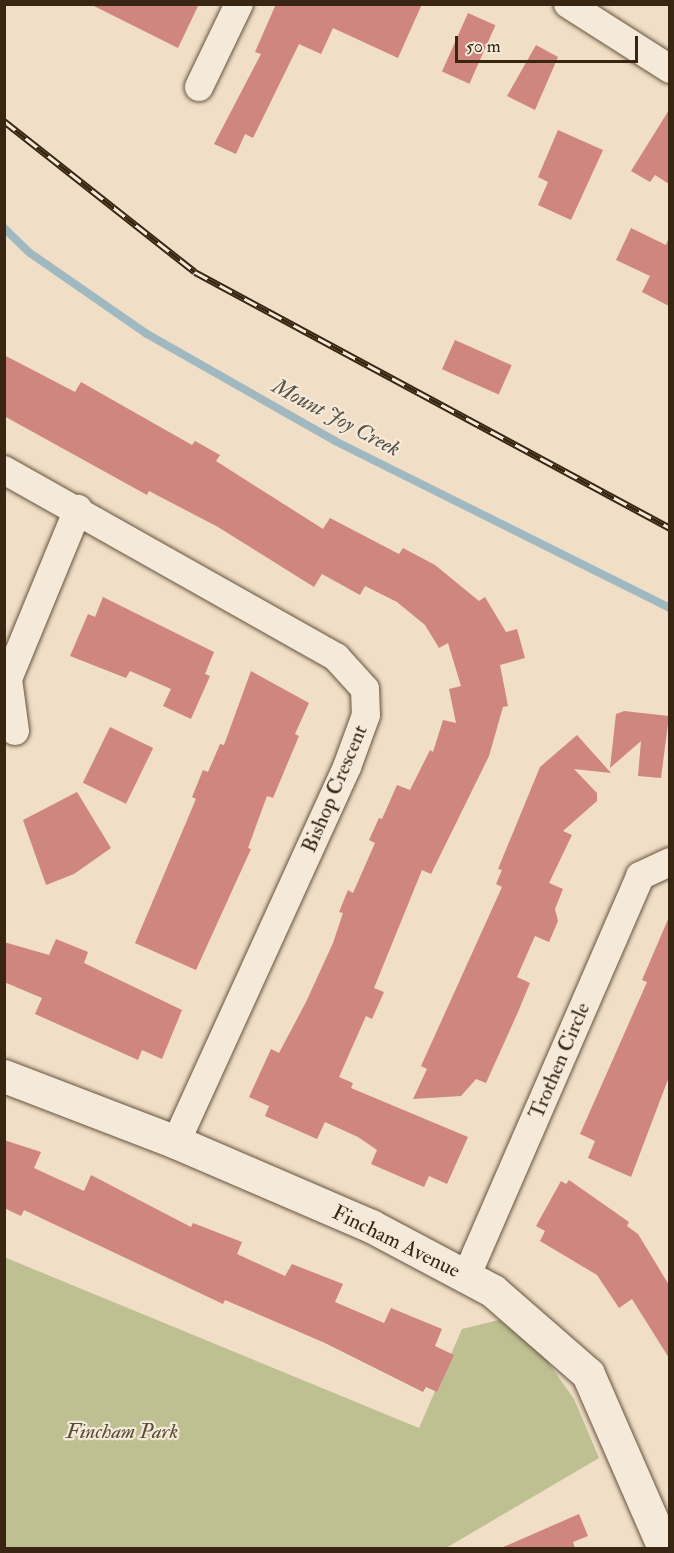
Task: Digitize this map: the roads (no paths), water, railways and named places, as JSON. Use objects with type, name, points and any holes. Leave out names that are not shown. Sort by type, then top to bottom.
[{"type":"street","points":[[199,87],[239,4]]},
{"type":"street","points":[[568,4],[669,69]]},
{"type":"street","name":"Bishop Crescent","points":[[4,470],[78,509],[336,657],[365,689],[366,715],[347,767],[176,1142]]},
{"type":"street","points":[[15,731],[9,680],[78,509]]},
{"type":"street","name":"Trothen Circle","points":[[466,1277],[640,876],[669,862]]},
{"type":"street","name":"Fincham Avenue","points":[[4,1076],[176,1142],[371,1226],[493,1291],[588,1374],[664,1548]]},
{"type":"waterway","name":"Mount Joy Creek","points":[[4,228],[30,253],[147,334],[335,441],[670,608]]},
{"type":"railway","points":[[4,121],[195,272],[670,528]]},
{"type":"park label","name":"Fincham Park","points":[[122,1432]]}]
